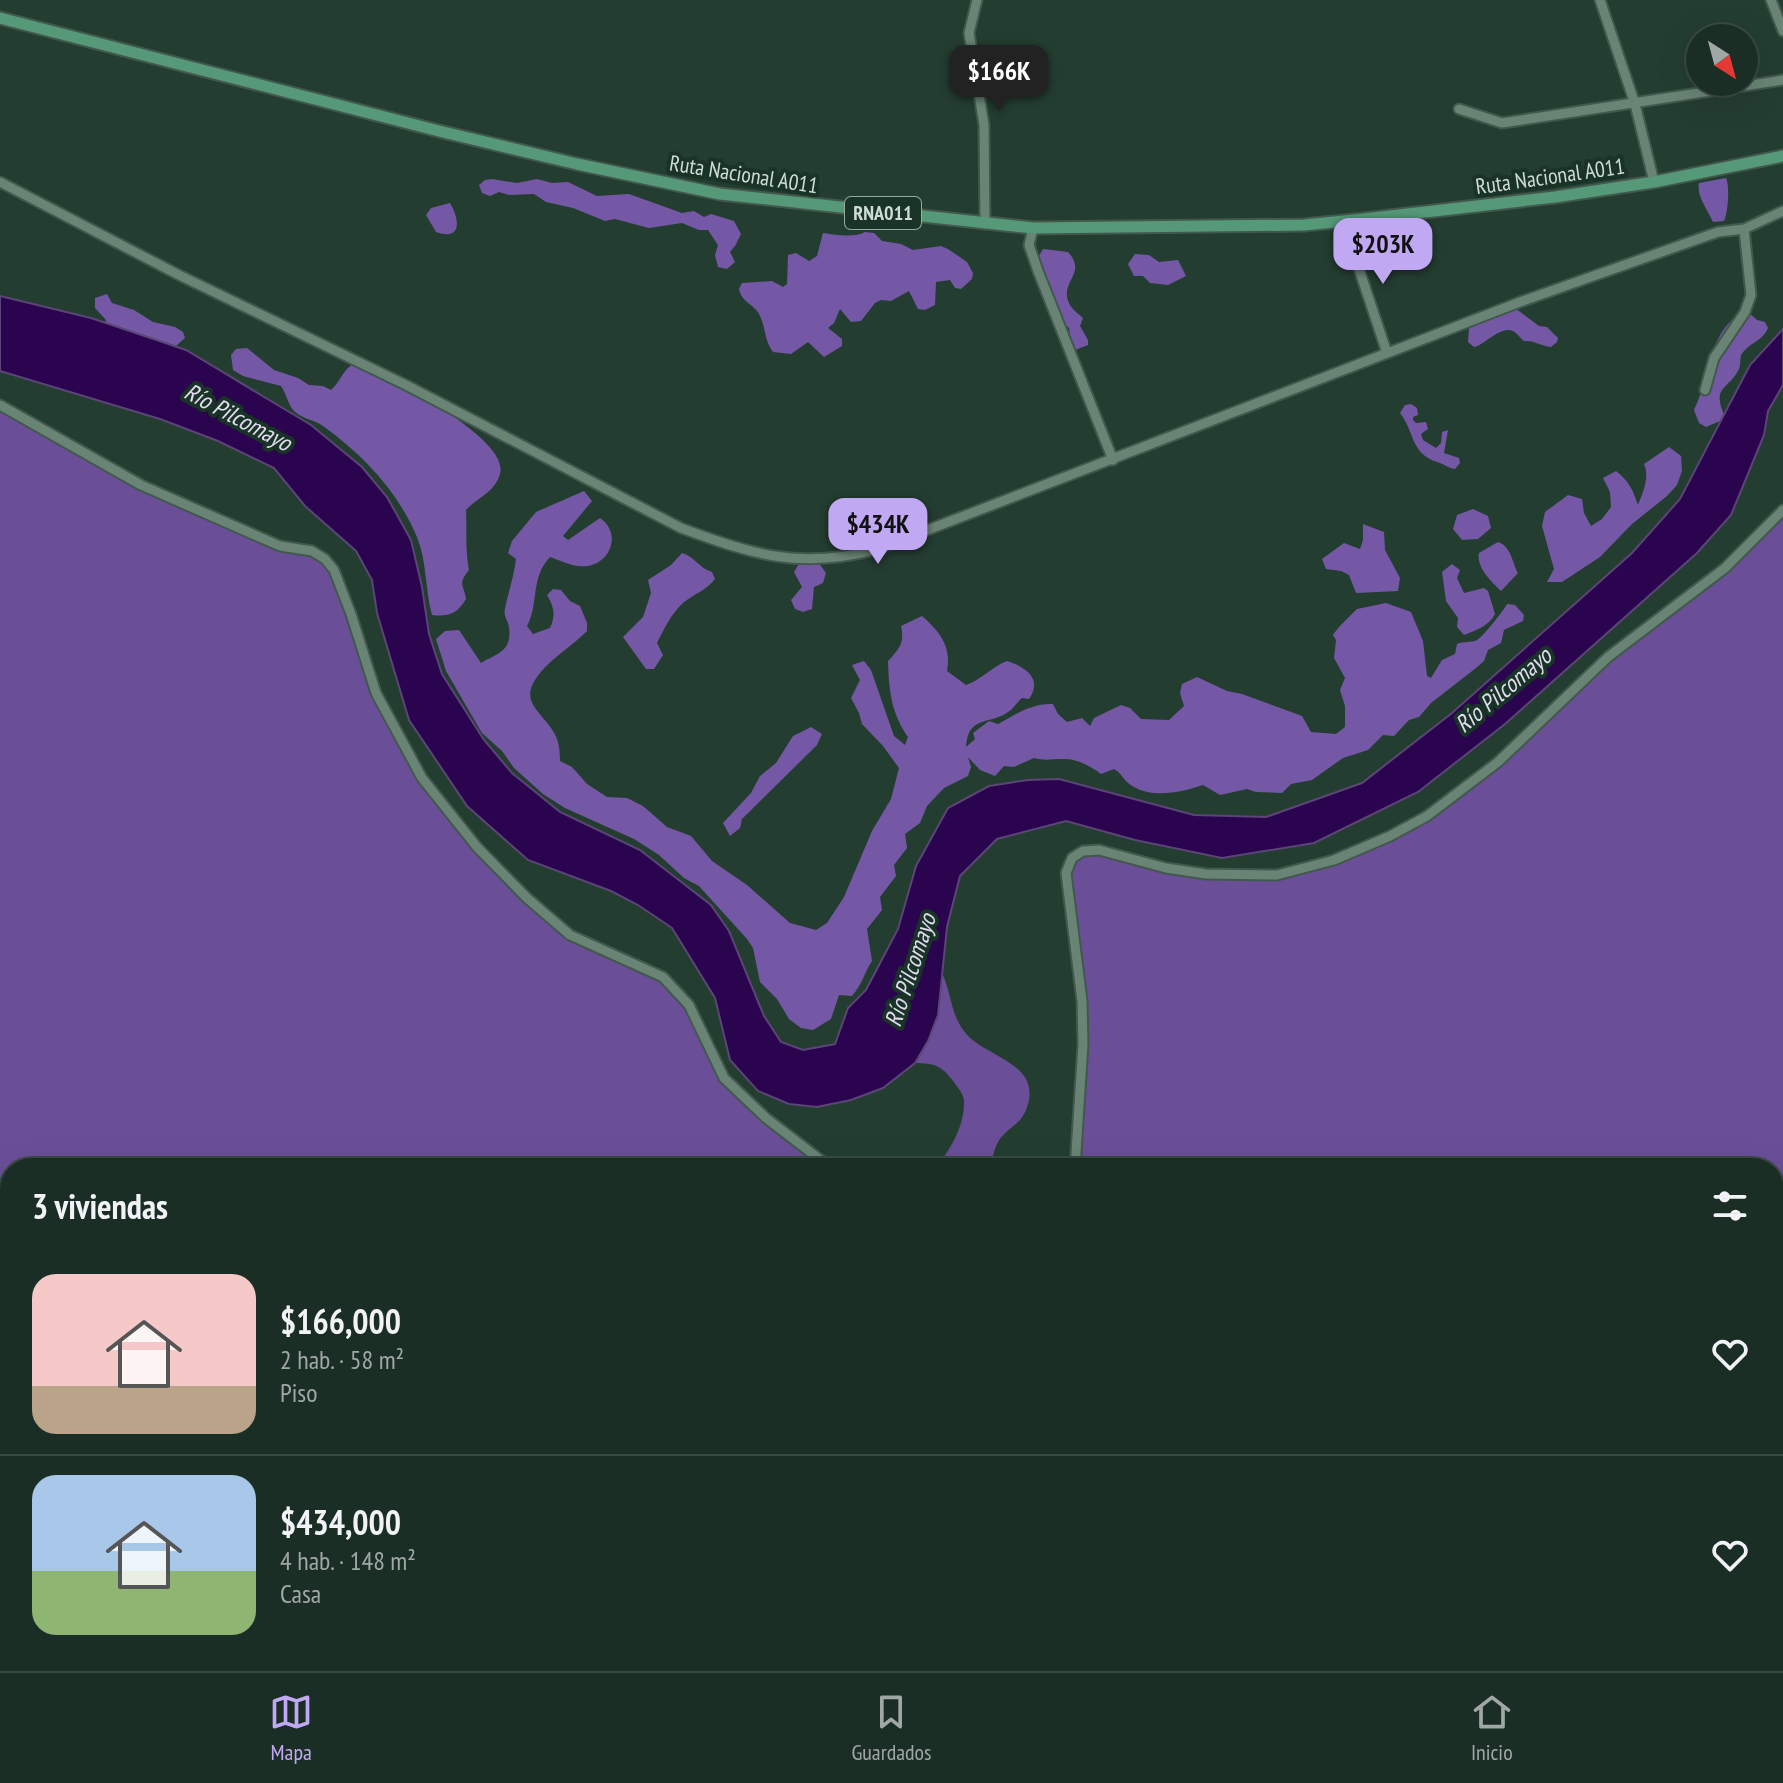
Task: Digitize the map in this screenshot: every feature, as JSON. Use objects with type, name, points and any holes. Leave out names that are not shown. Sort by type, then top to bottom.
[{"type":"main road","name":"Ruta Nacional A011","points":[[0,18],[439,131],[720,194],[1033,228],[1260,226],[1364,219],[1555,197],[1654,182],[1783,156]]},
{"type":"street","points":[[977,0],[969,33],[984,125],[985,224]]},
{"type":"street","points":[[1600,0],[1635,104],[1654,182]]},
{"type":"street","points":[[1771,0],[1783,31]]},
{"type":"street","points":[[1459,109],[1502,123],[1783,80]]},
{"type":"street","points":[[0,182],[179,275],[419,392],[681,528],[725,545],[767,556],[821,560],[863,553],[1520,302],[1718,232],[1744,229],[1783,211]]},
{"type":"street","points":[[1364,219],[1358,245],[1359,269],[1387,353]]},
{"type":"street","points":[[1033,228],[1029,245],[1113,460]]},
{"type":"street","points":[[1705,390],[1714,358],[1745,312],[1751,295],[1744,229]]},
{"type":"street","points":[[0,405],[141,485],[280,546],[312,551],[325,559],[334,570],[351,614],[376,693],[422,778],[477,847],[527,898],[570,935],[663,977],[689,1005],[724,1078],[766,1118],[818,1158]]},
{"type":"street","points":[[1076,1158],[1083,1044],[1082,1001],[1066,873],[1072,858],[1083,851],[1099,850],[1166,868],[1206,874],[1277,875],[1334,860],[1390,836],[1427,816],[1498,762],[1608,657],[1725,568],[1783,510]]},
{"type":"shaded area","points":[[1726,178],[1728,193],[1724,221],[1713,222],[1701,198],[1699,183]]},
{"type":"shaded area","points":[[492,179],[517,183],[537,179],[552,183],[568,182],[597,196],[629,194],[682,213],[694,211],[704,217],[711,214],[734,221],[741,234],[730,252],[735,262],[727,269],[718,267],[715,255],[718,245],[708,230],[682,223],[649,228],[615,219],[605,221],[573,208],[546,202],[534,194],[509,195],[499,192],[490,196],[482,193],[479,185]]},
{"type":"shaded area","points":[[450,203],[456,216],[456,227],[451,234],[436,232],[426,215],[431,208]]},
{"type":"shaded area","points":[[823,233],[850,235],[874,233],[882,241],[901,244],[913,250],[941,246],[948,249],[967,262],[973,273],[972,279],[961,289],[955,288],[950,280],[936,282],[935,305],[925,310],[918,309],[909,291],[891,301],[875,303],[861,321],[851,322],[840,309],[834,323],[828,328],[842,339],[842,346],[824,357],[808,342],[791,354],[773,352],[759,314],[740,294],[742,283],[772,281],[783,287],[787,284],[788,255],[796,253],[809,261],[817,256]]},
{"type":"shaded area","points":[[1043,249],[1068,252],[1073,260],[1074,272],[1067,295],[1072,308],[1083,318],[1080,326],[1088,345],[1075,350],[1069,328],[1062,322],[1061,312],[1052,299],[1052,288],[1045,284],[1037,259]]},
{"type":"shaded area","points":[[1135,254],[1149,255],[1159,262],[1178,260],[1186,276],[1168,285],[1150,283],[1143,276],[1134,276],[1128,264]]},
{"type":"shaded area","points":[[107,294],[112,303],[134,310],[153,322],[175,327],[183,332],[185,338],[176,346],[153,343],[126,329],[103,328],[106,320],[95,308],[95,298]]},
{"type":"shaded area","points":[[1515,308],[1539,326],[1547,327],[1558,338],[1557,342],[1551,347],[1524,341],[1508,330],[1474,347],[1468,342],[1469,327],[1475,322]]},
{"type":"shaded area","points":[[1747,311],[1757,320],[1765,322],[1768,328],[1742,353],[1739,369],[1723,389],[1720,398],[1724,415],[1720,421],[1706,427],[1699,423],[1694,410],[1712,354],[1725,328],[1734,318]]},
{"type":"shaded area","points":[[247,348],[274,370],[309,385],[331,390],[348,368],[358,361],[443,410],[486,443],[498,459],[500,474],[490,490],[466,510],[469,570],[462,584],[466,599],[456,611],[447,615],[432,615],[417,537],[400,504],[378,475],[338,437],[295,412],[281,386],[243,376],[233,370],[231,355],[236,349]]},
{"type":"shaded area","points":[[1411,404],[1417,408],[1418,415],[1413,420],[1416,423],[1426,422],[1428,429],[1421,434],[1423,440],[1436,448],[1441,443],[1442,432],[1448,430],[1444,453],[1459,458],[1460,463],[1455,469],[1428,458],[1417,448],[1400,413],[1405,405]]},
{"type":"shaded area","points":[[0,405],[141,485],[280,546],[312,551],[334,570],[376,693],[422,778],[477,847],[570,935],[663,977],[678,991],[724,1078],[819,1158],[0,1158]]},
{"type":"shaded area","points":[[1669,447],[1681,456],[1682,471],[1677,485],[1600,557],[1562,582],[1547,582],[1554,569],[1542,526],[1545,512],[1568,495],[1582,499],[1584,513],[1591,526],[1602,519],[1611,507],[1610,492],[1603,478],[1616,471],[1630,486],[1638,505],[1646,479],[1644,464]]},
{"type":"shaded area","points":[[584,491],[592,501],[563,536],[568,540],[600,518],[610,531],[611,546],[603,559],[588,566],[573,565],[550,557],[537,583],[527,626],[533,634],[550,628],[553,611],[547,595],[553,589],[561,590],[570,601],[580,606],[587,623],[587,631],[545,667],[530,691],[533,705],[557,738],[560,761],[572,767],[587,784],[607,797],[627,798],[643,806],[667,827],[691,836],[712,861],[747,885],[790,923],[816,930],[827,923],[844,897],[872,831],[891,799],[899,768],[862,724],[851,698],[860,680],[852,665],[864,661],[871,670],[894,736],[905,745],[908,737],[892,701],[888,661],[900,645],[901,626],[922,616],[943,640],[948,654],[947,671],[966,685],[1007,661],[1026,670],[1033,680],[1033,692],[1029,699],[1022,698],[1008,712],[975,725],[966,747],[975,739],[973,733],[989,721],[998,724],[1024,710],[1045,704],[1053,704],[1067,722],[1082,718],[1090,726],[1094,718],[1121,705],[1130,708],[1141,719],[1169,720],[1184,706],[1180,693],[1182,684],[1197,677],[1227,691],[1302,716],[1311,732],[1336,734],[1345,727],[1345,706],[1340,690],[1345,678],[1334,658],[1336,640],[1333,635],[1357,609],[1386,603],[1411,612],[1423,641],[1427,676],[1431,678],[1442,660],[1455,654],[1457,644],[1479,638],[1507,604],[1515,605],[1524,615],[1523,621],[1504,630],[1501,643],[1488,650],[1484,661],[1431,703],[1419,717],[1409,720],[1394,736],[1383,735],[1368,750],[1343,758],[1312,780],[1291,784],[1282,793],[1247,789],[1220,795],[1203,785],[1154,793],[1135,788],[1114,769],[1101,774],[1083,763],[1068,759],[1034,758],[1014,767],[1004,766],[995,776],[980,770],[968,757],[971,767],[968,776],[944,788],[927,806],[920,823],[905,834],[907,848],[894,865],[896,876],[880,897],[882,910],[867,929],[872,961],[858,988],[852,996],[839,995],[831,1019],[813,1030],[801,1028],[789,1019],[777,999],[760,982],[753,948],[747,939],[699,886],[634,839],[565,808],[543,794],[482,733],[446,671],[436,639],[445,631],[459,630],[481,663],[506,647],[509,627],[505,611],[516,559],[508,553],[512,541],[536,512]]},
{"type":"shaded area","points":[[850,508],[871,524],[867,540],[854,550],[841,544],[840,540],[838,514]]},
{"type":"shaded area","points":[[1473,509],[1488,516],[1491,528],[1478,539],[1462,540],[1453,529],[1457,515]]},
{"type":"shaded area","points":[[1783,510],[1783,1158],[1076,1158],[1083,1044],[1066,873],[1083,851],[1166,868],[1277,875],[1390,836],[1498,762],[1608,657],[1696,592]]},
{"type":"shaded area","points":[[1363,524],[1384,532],[1385,550],[1400,578],[1398,591],[1356,593],[1349,575],[1326,569],[1322,559],[1344,543],[1360,549]]},
{"type":"shaded area","points":[[1498,542],[1508,551],[1518,573],[1501,591],[1485,574],[1479,558],[1479,553]]},
{"type":"shaded area","points":[[682,553],[712,572],[715,579],[675,612],[657,643],[663,655],[654,669],[646,669],[623,637],[643,617],[651,593],[648,580],[671,565]]},
{"type":"shaded area","points":[[802,559],[816,559],[826,573],[823,583],[814,587],[812,609],[803,612],[795,609],[791,600],[802,587],[794,572]]},
{"type":"shaded area","points":[[1452,564],[1460,570],[1457,578],[1464,593],[1484,588],[1488,591],[1495,614],[1485,625],[1464,635],[1457,627],[1458,618],[1446,601],[1442,572]]},
{"type":"shaded area","points":[[811,727],[822,734],[817,745],[742,819],[740,828],[730,836],[723,823],[751,793],[760,776],[776,763],[793,736]]},
{"type":"shaded area","points":[[942,973],[956,1018],[964,1031],[1016,1067],[1029,1087],[1025,1112],[998,1141],[993,1158],[942,1158],[955,1139],[961,1121],[963,1098],[945,1072],[937,1066],[915,1063],[928,1040]]},
{"type":"water","name":"Río Pilcomayo","points":[[0,296],[91,318],[186,350],[311,425],[362,467],[387,497],[411,540],[429,634],[442,674],[484,740],[512,773],[560,812],[640,850],[711,905],[729,931],[764,1016],[781,1042],[803,1050],[835,1044],[848,1008],[866,990],[898,929],[916,866],[948,808],[989,786],[1059,779],[1194,815],[1266,817],[1362,783],[1452,713],[1632,553],[1680,499],[1750,365],[1783,329],[1783,385],[1768,411],[1764,435],[1731,515],[1697,553],[1505,724],[1418,792],[1314,843],[1222,858],[1135,840],[1066,821],[997,839],[960,876],[947,927],[938,1015],[915,1063],[883,1088],[851,1100],[817,1107],[789,1104],[758,1091],[730,1060],[715,998],[672,928],[611,891],[528,860],[467,806],[409,720],[377,613],[372,580],[356,551],[305,506],[274,468],[218,441],[160,419],[0,371]]}]
